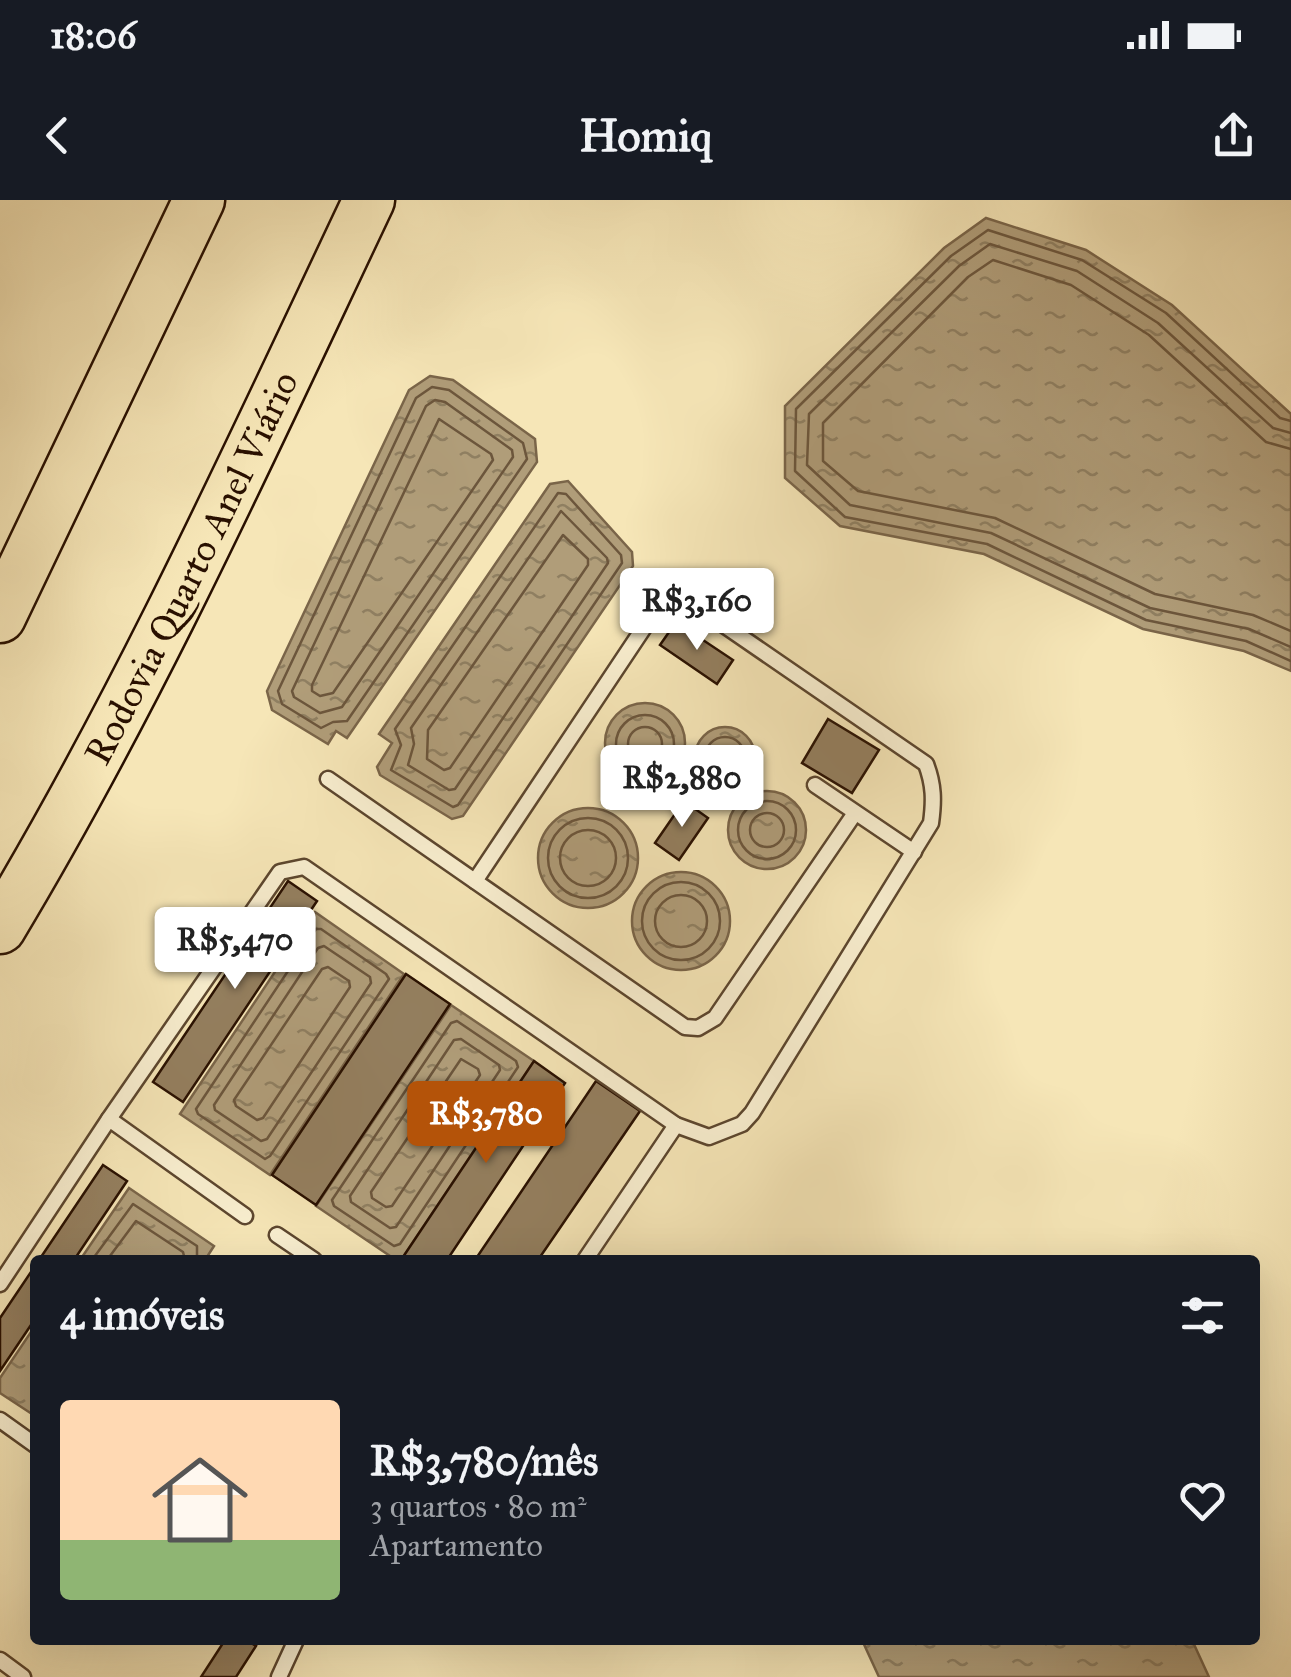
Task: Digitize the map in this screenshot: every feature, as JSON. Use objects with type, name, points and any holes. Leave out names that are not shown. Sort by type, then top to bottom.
[{"type":"highway","points":[[0,617],[200,200]]},
{"type":"highway","name":"Rodovia Quarto Anel Viário","points":[[0,928],[58,831],[230,495],[369,200]]},
{"type":"lane","points":[[0,1284],[280,872],[304,867],[676,1125],[709,1137],[742,1124],[752,1113],[931,823],[934,800],[926,764],[686,598],[677,597],[655,611],[475,881]]},
{"type":"lane","points":[[328,779],[685,1028],[698,1028],[715,1018],[856,813]]},
{"type":"lane","points":[[815,785],[914,852]]},
{"type":"lane","points":[[109,1119],[244,1216]]},
{"type":"lane","points":[[587,1255],[676,1125]]},
{"type":"lane","points":[[277,1235],[307,1255]]},
{"type":"lane","points":[[0,1420],[30,1441]]},
{"type":"lane","points":[[279,1677],[294,1645]]},
{"type":"lane","points":[[0,1660],[23,1677]]},
{"type":"water","points":[[986,218],[1086,250],[1172,305],[1291,414],[1291,671],[1244,651],[1143,629],[984,554],[840,526],[785,478],[785,406],[944,248]]},
{"type":"water","points":[[430,376],[453,380],[535,439],[537,462],[347,738],[336,731],[328,744],[272,710],[267,691],[409,390]]},
{"type":"water","points":[[568,481],[632,552],[633,566],[463,816],[452,819],[380,775],[377,767],[392,743],[379,734],[550,484]]},
{"type":"water","points":[[645,703],[660,706],[673,715],[682,728],[682,758],[673,771],[660,780],[645,783],[630,780],[617,771],[608,758],[605,743],[608,728],[617,715],[630,706]]},
{"type":"water","points":[[725,727],[746,736],[755,757],[746,778],[725,787],[704,778],[695,757],[704,736]]},
{"type":"water","points":[[759,791],[775,791],[800,808],[806,830],[800,852],[789,863],[775,869],[759,869],[734,852],[728,838],[728,822],[745,797]]},
{"type":"water","points":[[578,808],[598,808],[624,822],[635,839],[635,877],[624,894],[598,908],[578,908],[560,900],[546,886],[538,868],[538,848],[546,830],[560,816]]},
{"type":"water","points":[[681,872],[700,876],[716,886],[726,902],[730,921],[726,940],[716,956],[700,966],[681,970],[662,966],[646,956],[636,940],[632,921],[636,902],[646,886],[662,876]]},
{"type":"water","points":[[315,912],[404,974],[270,1175],[180,1114]]},
{"type":"water","points":[[451,1005],[534,1061],[404,1255],[389,1255],[316,1206]]},
{"type":"water","points":[[129,1188],[214,1246],[208,1255],[83,1255]]},
{"type":"water","points":[[30,1333],[30,1413],[0,1393],[0,1378]]},
{"type":"water","points":[[864,1645],[1194,1645],[1209,1677],[879,1677]]},
{"type":"building","points":[[676,622],[733,660],[717,684],[660,645]]},
{"type":"building","points":[[828,719],[879,750],[852,793],[802,763]]},
{"type":"building","points":[[684,801],[708,818],[679,860],[655,843]]},
{"type":"building","points":[[288,881],[317,901],[183,1102],[153,1082]]},
{"type":"building","points":[[406,974],[450,1004],[316,1205],[272,1175]]},
{"type":"building","points":[[534,1061],[565,1083],[450,1255],[404,1255]]},
{"type":"building","points":[[596,1081],[640,1111],[541,1255],[478,1255]]},
{"type":"building","points":[[103,1165],[127,1181],[77,1255],[42,1255]]},
{"type":"building","points":[[30,1273],[30,1326],[0,1371],[0,1318]]},
{"type":"building","points":[[222,1645],[256,1646],[236,1677],[201,1677]]}]
